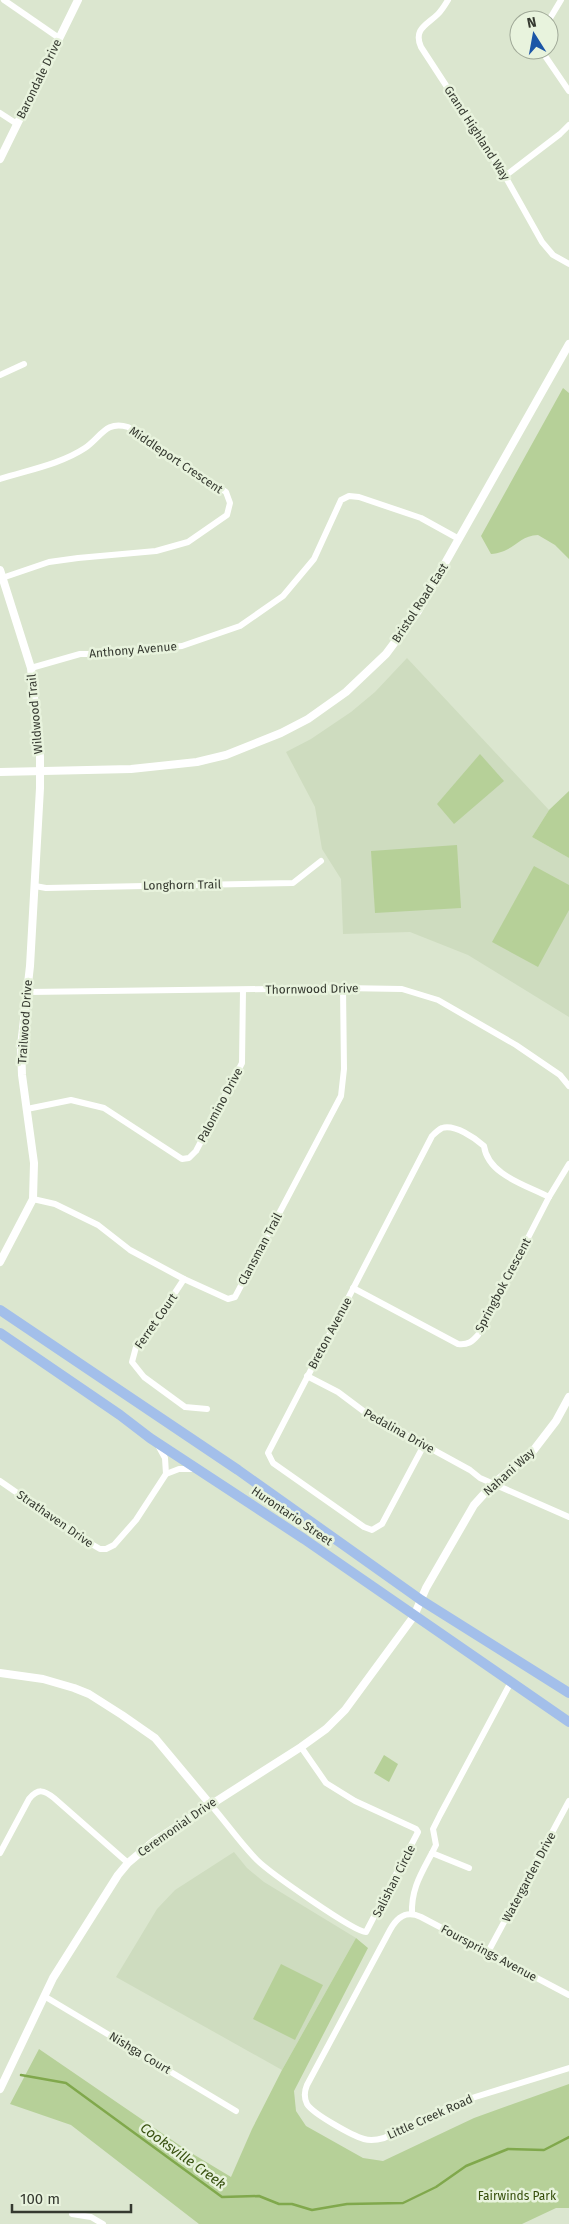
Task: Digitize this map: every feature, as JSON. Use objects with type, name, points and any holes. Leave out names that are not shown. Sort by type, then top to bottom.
[{"type":"main road","name":"Hurontario Street","points":[[0,1310],[238,1470],[421,1600],[569,1694]]},
{"type":"main road","name":"Hurontario Street","points":[[0,1333],[120,1415],[150,1438],[304,1539],[569,1722]]},
{"type":"street","points":[[4,0],[59,38]]},
{"type":"street","name":"Barondale Drive","points":[[0,159],[78,0]]},
{"type":"street","name":"Grand Highland Way","points":[[448,0],[439,13],[420,29],[419,41],[505,176],[542,242],[553,255],[569,264]]},
{"type":"street","points":[[548,60],[569,91]]},
{"type":"street","points":[[0,113],[17,124]]},
{"type":"street","points":[[505,176],[560,134],[569,124]]},
{"type":"street","name":"Bristol Road East","points":[[0,772],[131,769],[197,762],[255,746],[308,719],[346,692],[386,654],[418,611],[569,344]]},
{"type":"street","points":[[0,374],[24,364]]},
{"type":"street","name":"Middleport Crescent","points":[[0,479],[70,456],[86,447],[107,428],[120,425],[128,427],[226,492],[230,503],[227,515],[188,542],[156,551],[49,562],[1,574]]},
{"type":"street","name":"Anthony Avenue","points":[[31,668],[80,654],[107,654],[182,646],[240,626],[283,596],[314,558],[341,500],[349,496],[359,497],[421,518],[459,539]]},
{"type":"street","name":"Wildwood Trail","points":[[1,574],[31,668],[40,772]]},
{"type":"street","name":"Trailwood Drive","points":[[0,1262],[33,1199],[34,1163],[22,1075],[21,1046],[28,992],[40,772]]},
{"type":"street","name":"Longhorn Trail","points":[[35,886],[46,888],[293,883],[321,861]]},
{"type":"street","name":"Clansman Trail","points":[[33,1199],[55,1204],[98,1225],[130,1250],[184,1279],[228,1300],[234,1297],[341,1096],[344,1069],[343,988]]},
{"type":"street","name":"Thornwood Drive","points":[[28,992],[402,989],[438,1000],[516,1045],[560,1075],[569,1086]]},
{"type":"street","name":"Palomino Drive","points":[[27,1109],[71,1100],[104,1108],[182,1160],[189,1158],[196,1151],[242,1063],[243,990]]},
{"type":"street","name":"Breton Avenue","points":[[424,1445],[382,1524],[375,1529],[366,1528],[273,1463],[269,1457],[269,1448],[432,1136],[440,1129],[448,1127],[480,1142],[484,1146],[485,1154],[502,1174],[549,1197]]},
{"type":"street","name":"Springbok Crescent","points":[[353,1288],[458,1344],[466,1345],[472,1342],[478,1335],[549,1197],[569,1164]]},
{"type":"street","name":"Ferret Court","points":[[184,1279],[136,1347],[132,1362],[144,1377],[185,1407],[207,1409]]},
{"type":"street","name":"Pedalina Drive","points":[[307,1376],[338,1392],[366,1414],[493,1484],[569,1517]]},
{"type":"street","name":"Nahani Way","points":[[414,1616],[464,1520],[474,1505],[493,1484],[533,1451],[556,1421],[569,1397]]},
{"type":"street","points":[[150,1438],[161,1448],[166,1474],[188,1468],[200,1470]]},
{"type":"street","name":"Strathaven Drive","points":[[0,1481],[100,1549],[114,1545],[131,1526],[166,1474]]},
{"type":"street","name":"Ceremonial Drive","points":[[0,2089],[44,1996],[110,1887],[128,1863],[154,1841],[326,1729],[345,1710],[414,1616]]},
{"type":"street","points":[[0,1672],[43,1679],[74,1688],[89,1694],[122,1714],[155,1738],[210,1804]]},
{"type":"street","points":[[410,1914],[414,1891],[436,1845],[433,1829],[511,1682]]},
{"type":"street","name":"Salishan Circle","points":[[210,1804],[258,1862],[324,1908],[355,1928],[366,1932],[418,1832],[416,1829],[355,1801],[326,1783],[301,1747]]},
{"type":"street","points":[[0,1853],[29,1799],[35,1792],[41,1791],[54,1798],[128,1863]]},
{"type":"street","name":"Watergarden Drive","points":[[488,1952],[569,1801]]},
{"type":"street","points":[[432,1853],[469,1868]]},
{"type":"street","name":"Foursprings Avenue","points":[[410,1914],[488,1952],[569,1995]]},
{"type":"street","name":"Little Creek Road","points":[[410,1914],[394,1922],[308,2084],[305,2095],[310,2108],[359,2137],[371,2140],[380,2139],[459,2102],[569,2068]]},
{"type":"street","name":"Nishga Court","points":[[44,1996],[236,2111]]},
{"type":"street","points":[[72,2214],[91,2217],[103,2224]]},
{"type":"shaded area","points":[[407,658],[549,810],[532,837],[569,858],[569,1017],[468,955],[410,932],[343,934],[341,879],[322,849],[315,807],[286,752],[311,739],[351,712],[375,692]]},
{"type":"shaded area","points":[[234,1852],[247,1868],[264,1882],[356,1938],[282,2070],[116,1977],[157,1909],[175,1890]]},
{"type":"green space","points":[[563,388],[569,393],[569,559],[555,545],[538,535],[525,538],[506,550],[491,554],[481,536]]},
{"type":"green space","points":[[480,754],[504,781],[454,824],[437,804]]},
{"type":"green space","points":[[569,791],[569,858],[532,837],[549,810]]},
{"type":"green space","points":[[457,845],[461,908],[375,913],[371,851]]},
{"type":"green space","points":[[534,866],[569,885],[569,910],[538,967],[492,942]]},
{"type":"green space","points":[[384,1755],[398,1764],[389,1782],[374,1773]]},
{"type":"green space","name":"Fairwinds Park","points":[[356,1938],[368,1948],[294,2091],[296,2111],[306,2126],[363,2158],[383,2161],[474,2118],[569,2084],[569,2208],[556,2208],[522,2224],[199,2224],[71,2125],[10,2104],[39,2049],[188,2151],[231,2177],[252,2129],[282,2070]]},
{"type":"green space","points":[[281,1964],[323,1985],[295,2040],[253,2019]]},
{"type":"waterway","name":"Cooksville Creek","points":[[21,2075],[66,2083],[222,2197],[259,2196],[279,2204],[292,2204],[312,2210],[347,2204],[403,2203],[436,2187],[466,2166],[508,2149],[544,2150],[569,2137]]}]
